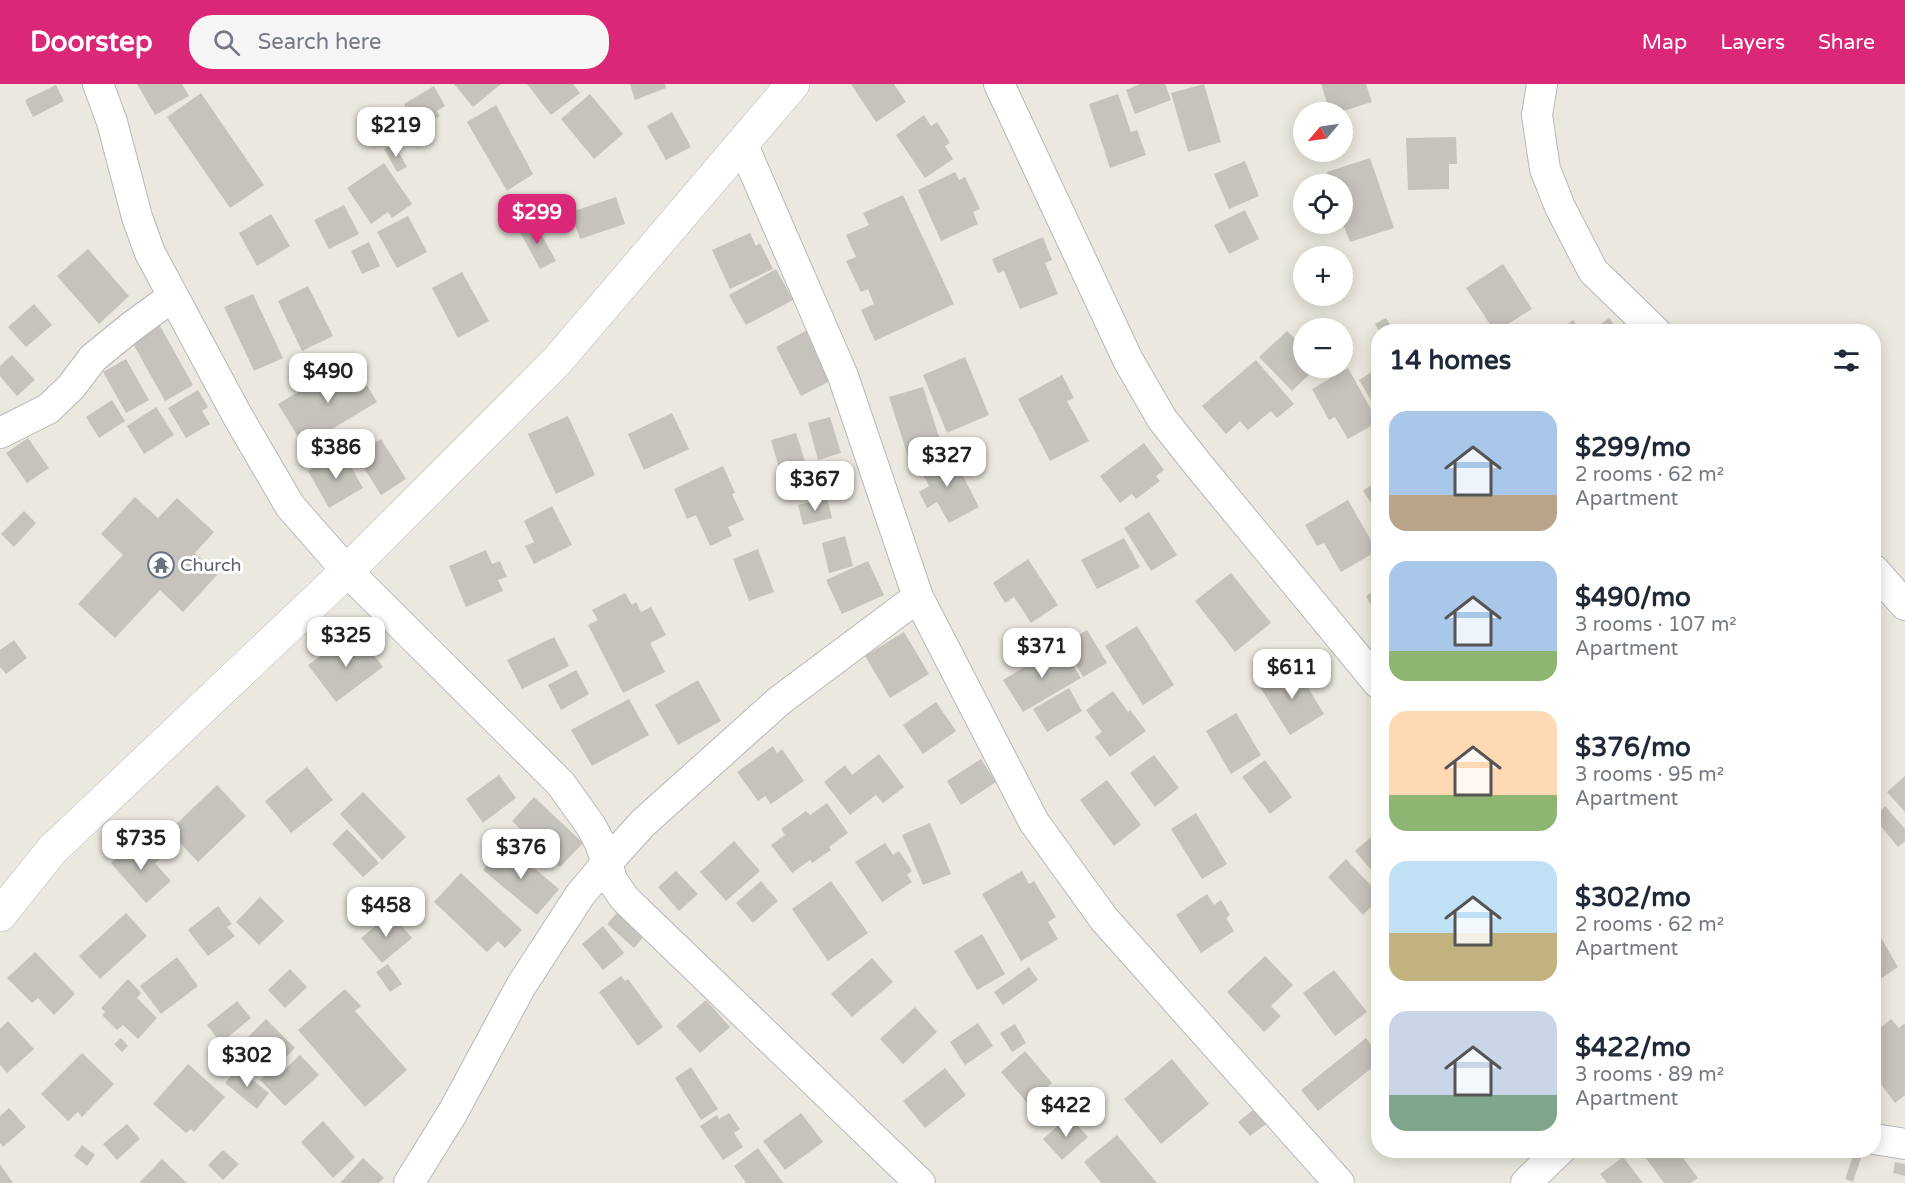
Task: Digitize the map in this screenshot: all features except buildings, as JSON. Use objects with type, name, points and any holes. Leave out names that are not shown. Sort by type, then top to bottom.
[{"type":"street","points":[[98,84],[112,122],[137,217],[150,253],[172,297],[290,506],[347,571],[561,784],[591,826],[600,843],[613,882],[625,899],[920,1183]]},
{"type":"street","points":[[0,915],[52,850],[347,571],[557,361],[793,84]]},
{"type":"street","points":[[999,84],[1128,360],[1162,419],[1371,674]]},
{"type":"street","points":[[1542,84],[1537,115],[1545,169],[1560,207],[1593,271],[1648,324]]},
{"type":"street","points":[[742,142],[843,376],[918,597],[1034,822],[1104,919],[1340,1183]]},
{"type":"street","points":[[0,434],[48,409],[71,387],[93,358],[172,297]]},
{"type":"street","points":[[1881,578],[1905,605]]},
{"type":"street","points":[[409,1183],[453,1112],[521,986],[580,895],[606,864],[643,823],[779,701],[918,597]]},
{"type":"street","points":[[1881,1140],[1905,1144]]},
{"type":"street","points":[[1526,1183],[1552,1158]]},
{"type":"place","name":"Church","points":[[161,565]]}]
